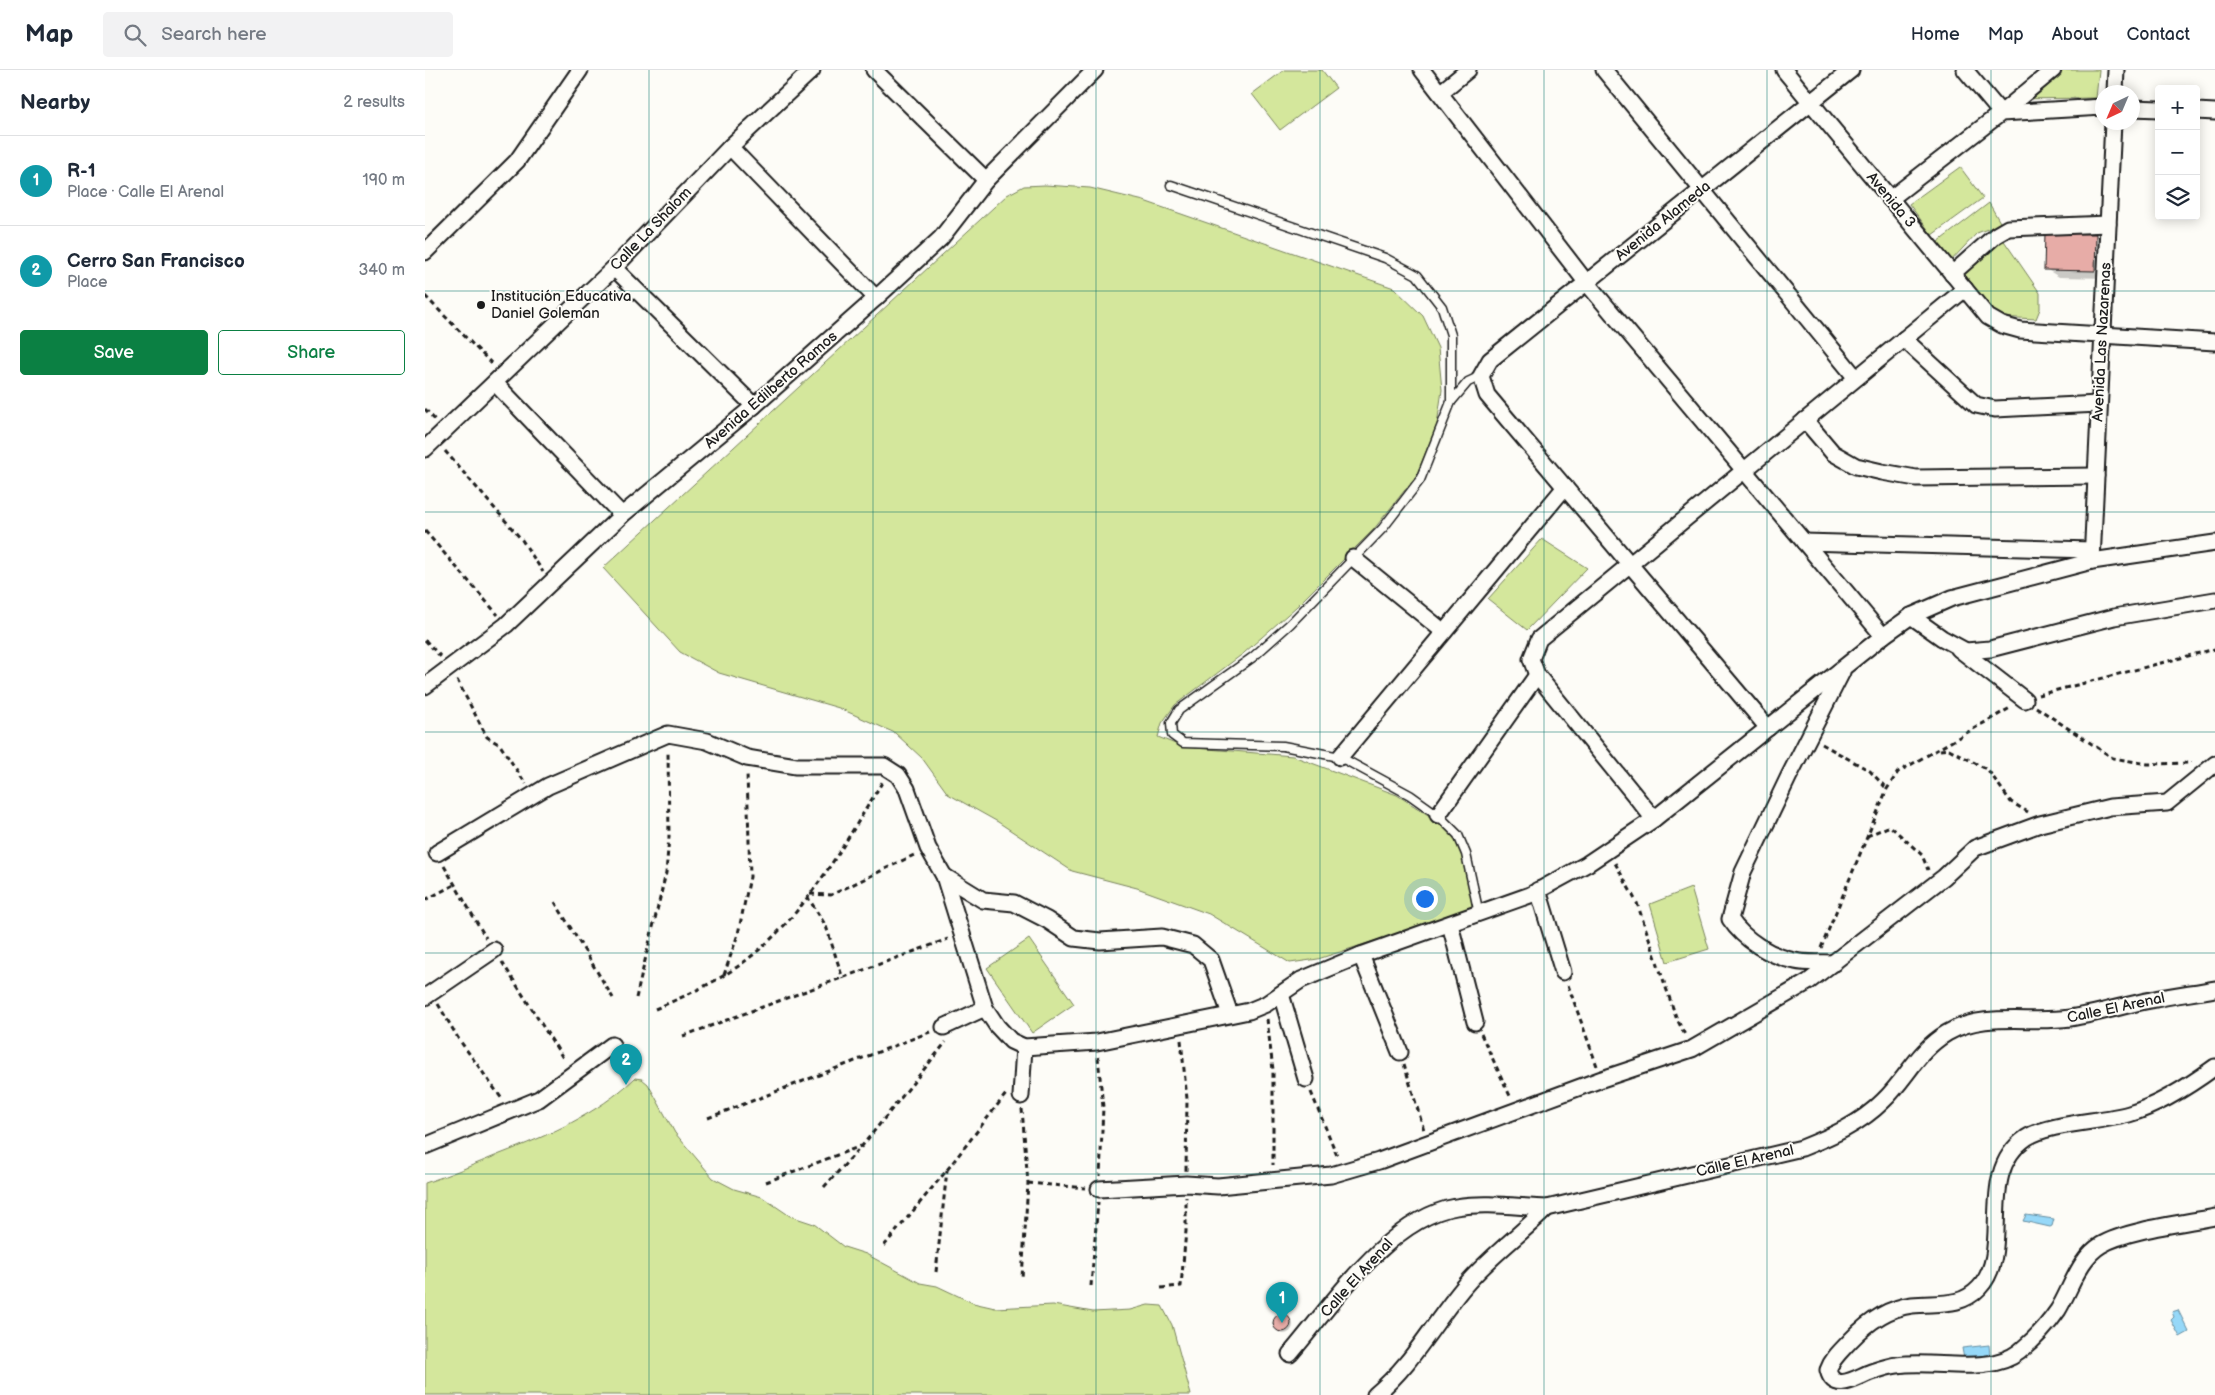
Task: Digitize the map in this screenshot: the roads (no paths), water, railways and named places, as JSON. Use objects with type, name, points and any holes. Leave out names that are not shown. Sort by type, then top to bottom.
[{"type":"street","points":[[425,252],[517,161],[580,70]]},
{"type":"street","name":"Calle La Shalom","points":[[430,444],[614,268],[731,147],[811,70]]},
{"type":"street","points":[[873,70],[986,180]]},
{"type":"street","name":"Avenida Edilberto Ramos","points":[[425,686],[506,625],[622,515],[754,406],[876,298],[941,238],[986,180],[1095,70]]},
{"type":"street","points":[[1422,70],[1441,92],[1586,282],[1883,636]]},
{"type":"street","points":[[1441,92],[1468,70]]},
{"type":"street","points":[[1604,70],[1856,378]]},
{"type":"street","name":"Avenida 3","points":[[1783,70],[1989,317],[2002,325],[2020,330],[2103,334]]},
{"type":"street","name":"Avenida Alameda","points":[[1481,376],[1490,360],[1851,70]]},
{"type":"street","points":[[1965,70],[2001,112]]},
{"type":"street","points":[[1890,199],[2053,70]]},
{"type":"street","points":[[2115,85],[2116,70]]},
{"type":"street","points":[[2001,112],[2095,107]]},
{"type":"street","points":[[2140,108],[2155,109]]},
{"type":"street","points":[[2200,111],[2215,112]]},
{"type":"street","name":"Avenida Las Nazarenas","points":[[2092,555],[2113,130]]},
{"type":"street","points":[[731,147],[876,298]]},
{"type":"street","points":[[1953,274],[1996,234],[2008,228],[2108,224]]},
{"type":"street","points":[[614,268],[754,406]]},
{"type":"street","points":[[1654,819],[1537,676],[1531,659],[1539,639],[1965,289]]},
{"type":"street","points":[[2103,334],[2215,342]]},
{"type":"street","points":[[1904,339],[1976,405],[1995,409],[2099,404]]},
{"type":"street","points":[[1481,376],[1487,395],[1768,728]]},
{"type":"street","points":[[499,379],[622,515]]},
{"type":"street","points":[[1805,420],[1833,453],[1856,466],[1882,472],[1916,478],[2096,476]]},
{"type":"street","points":[[1340,756],[1565,487]]},
{"type":"street","points":[[1804,542],[2092,555],[2215,543]]},
{"type":"street","points":[[437,853],[547,786],[668,734],[707,741],[747,758],[796,766],[884,766],[899,775],[907,789],[928,848],[944,876],[985,1008],[997,1026],[1011,1041],[1024,1047],[1097,1042],[1249,1011],[1266,1004],[1301,980],[1361,955],[1479,914],[1539,890],[1587,864],[1654,819],[1845,666],[1911,616],[1952,598],[2092,555]]},
{"type":"street","points":[[1353,558],[1444,632]]},
{"type":"street","points":[[1952,643],[1966,650],[1989,649],[2114,617],[2215,600]]},
{"type":"street","points":[[1911,616],[1952,643],[2025,700]]},
{"type":"street","points":[[1834,963],[1795,962],[1771,953],[1737,931],[1729,919],[1743,872],[1845,666]]},
{"type":"street","points":[[1437,815],[1537,676]]},
{"type":"street","points":[[1099,1189],[1185,1184],[1218,1186],[1331,1175],[1379,1161],[1602,1079],[1692,1049],[1808,982],[1933,885],[1975,848],[2046,823],[2110,807],[2167,802],[2215,764]]},
{"type":"street","points":[[944,876],[983,900],[1014,903],[1047,920],[1074,938],[1100,941],[1162,937],[1193,945],[1211,960],[1230,1014]]},
{"type":"street","points":[[1539,890],[1563,972]]},
{"type":"street","points":[[1450,924],[1475,1022]]},
{"type":"street","points":[[428,995],[495,950]]},
{"type":"street","points":[[1361,955],[1400,1052]]},
{"type":"street","name":"Calle El Arenal","points":[[1290,1354],[1379,1250],[1407,1227],[1455,1207],[1511,1204],[1547,1208],[1802,1148],[1838,1134],[1861,1120],[1884,1101],[1926,1049],[1947,1033],[1963,1025],[1993,1021],[2073,1018],[2151,1000],[2215,989]]},
{"type":"street","points":[[1281,994],[1306,1080]]},
{"type":"street","points":[[944,1027],[985,1008]]},
{"type":"street","points":[[425,1146],[539,1099],[612,1045]]},
{"type":"street","points":[[1021,1096],[1024,1047]]},
{"type":"street","points":[[2215,1067],[2173,1095],[2148,1107],[2114,1118],[2043,1131],[2028,1137],[2018,1144],[2002,1169],[1996,1210],[1993,1260],[1990,1273],[1983,1284],[1965,1299],[1951,1303],[1911,1305],[1878,1316],[1859,1331],[1835,1359],[1828,1370],[1829,1375],[1835,1382],[1843,1383],[1896,1365],[1977,1364],[2009,1359],[2034,1339],[2050,1322],[2084,1262],[2101,1245],[2155,1229],[2215,1218]]},
{"type":"street","points":[[1375,1395],[1413,1356],[1483,1266],[1547,1208]]},
{"type":"lane","points":[[1171,185],[1385,258],[1417,275],[1443,307],[1451,335],[1451,402]]},
{"type":"lane","points":[[1479,914],[1466,854],[1458,835],[1437,815],[1410,795],[1340,756],[1283,746],[1200,746],[1183,743],[1172,735],[1171,723],[1179,710],[1253,657],[1290,624],[1383,528],[1420,480],[1451,402],[1468,382],[1481,376]]},
{"type":"water","points":[[2026,1215],[2054,1219],[2050,1227],[2023,1221]]},
{"type":"water","points":[[2178,1310],[2189,1332],[2180,1337],[2171,1320],[2174,1317],[2172,1312]]},
{"type":"water","points":[[1989,1345],[1990,1356],[1964,1359],[1962,1348]]},
{"type":"place","name":"Institución Educativa Daniel Goleman","points":[[481,305]]},
{"type":"place","name":"Cerro San Francisco","points":[[626,1085]]},
{"type":"place","name":"R-1","points":[[1282,1323]]}]
